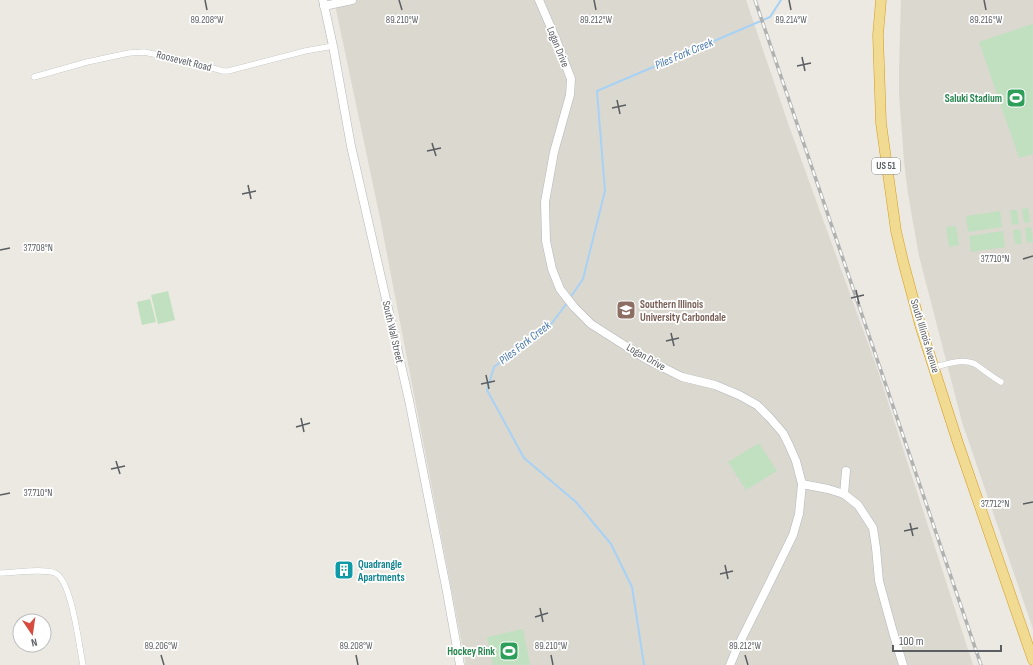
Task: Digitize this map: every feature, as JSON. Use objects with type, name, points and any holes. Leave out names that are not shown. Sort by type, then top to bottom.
[{"type":"highway","name":"South Illinois Avenue","points":[[880,0],[878,36],[880,124],[896,231],[902,260],[921,328],[958,444],[1033,660]]},
{"type":"street","points":[[324,3],[352,0]]},
{"type":"street","name":"Logan Drive","points":[[539,0],[571,79],[570,95],[554,152],[545,202],[546,241],[552,270],[560,289],[571,304],[591,324],[646,359],[682,377],[715,385],[739,395],[756,405],[770,418],[786,439],[796,461],[802,484],[799,514],[793,534],[730,665]]},
{"type":"street","name":"South Wall Street","points":[[324,3],[352,150],[409,400],[460,665]]},
{"type":"street","name":"Roosevelt Road","points":[[34,77],[87,62],[129,53],[144,52],[228,71],[305,50],[333,46]]},
{"type":"street","points":[[934,367],[967,362],[974,364],[1001,382]]},
{"type":"street","points":[[844,494],[846,471]]},
{"type":"street","points":[[802,484],[844,494],[858,505],[872,528],[876,548],[879,580],[903,665]]},
{"type":"street","points":[[0,573],[43,571],[56,573],[61,578],[72,604],[82,665]]},
{"type":"shaded area","name":"Southern Illinois University Carbondale","points":[[334,0],[746,0],[789,126],[877,368],[973,665],[466,665],[380,218]]},
{"type":"shaded area","points":[[901,0],[1033,0],[1033,629],[962,422],[919,256],[908,194],[899,94]]},
{"type":"green space","name":"Saluki Stadium","points":[[1032,24],[1033,154],[1019,158],[979,42]]},
{"type":"green space","points":[[1028,208],[1030,222],[1024,223],[1022,209]]},
{"type":"green space","points":[[1010,210],[1017,210],[1019,224],[1012,225]]},
{"type":"green space","points":[[1000,211],[1002,227],[968,232],[966,216]]},
{"type":"green space","points":[[956,226],[959,245],[949,247],[946,227]]},
{"type":"green space","points":[[1031,227],[1033,242],[1027,243],[1025,228]]},
{"type":"green space","points":[[1020,229],[1022,244],[1015,244],[1013,230]]},
{"type":"green space","points":[[1003,231],[1005,247],[971,252],[969,236]]},
{"type":"green space","points":[[168,291],[175,320],[158,324],[151,295]]},
{"type":"green space","points":[[150,299],[156,322],[142,325],[137,302]]},
{"type":"green space","points":[[759,443],[777,471],[746,490],[728,462]]},
{"type":"green space","name":"Hockey Rink","points":[[523,629],[530,665],[493,665],[487,637]]},
{"type":"waterway","name":"Piles Fork Creek","points":[[570,298],[583,279],[605,191],[597,91],[770,17],[781,0]]},
{"type":"waterway","name":"Piles Fork Creek","points":[[567,303],[552,323],[494,367],[487,390],[524,458],[576,502],[611,544],[632,587],[644,665]]},
{"type":"railway","points":[[755,0],[981,665]]},
{"type":"place","name":"Saluki Stadium","points":[[1016,98]]},
{"type":"place","name":"Southern Illinois University Carbondale","points":[[626,310]]},
{"type":"place","name":"Quadrangle Apartments","points":[[344,570]]},
{"type":"place","name":"Hockey Rink","points":[[509,651]]}]
